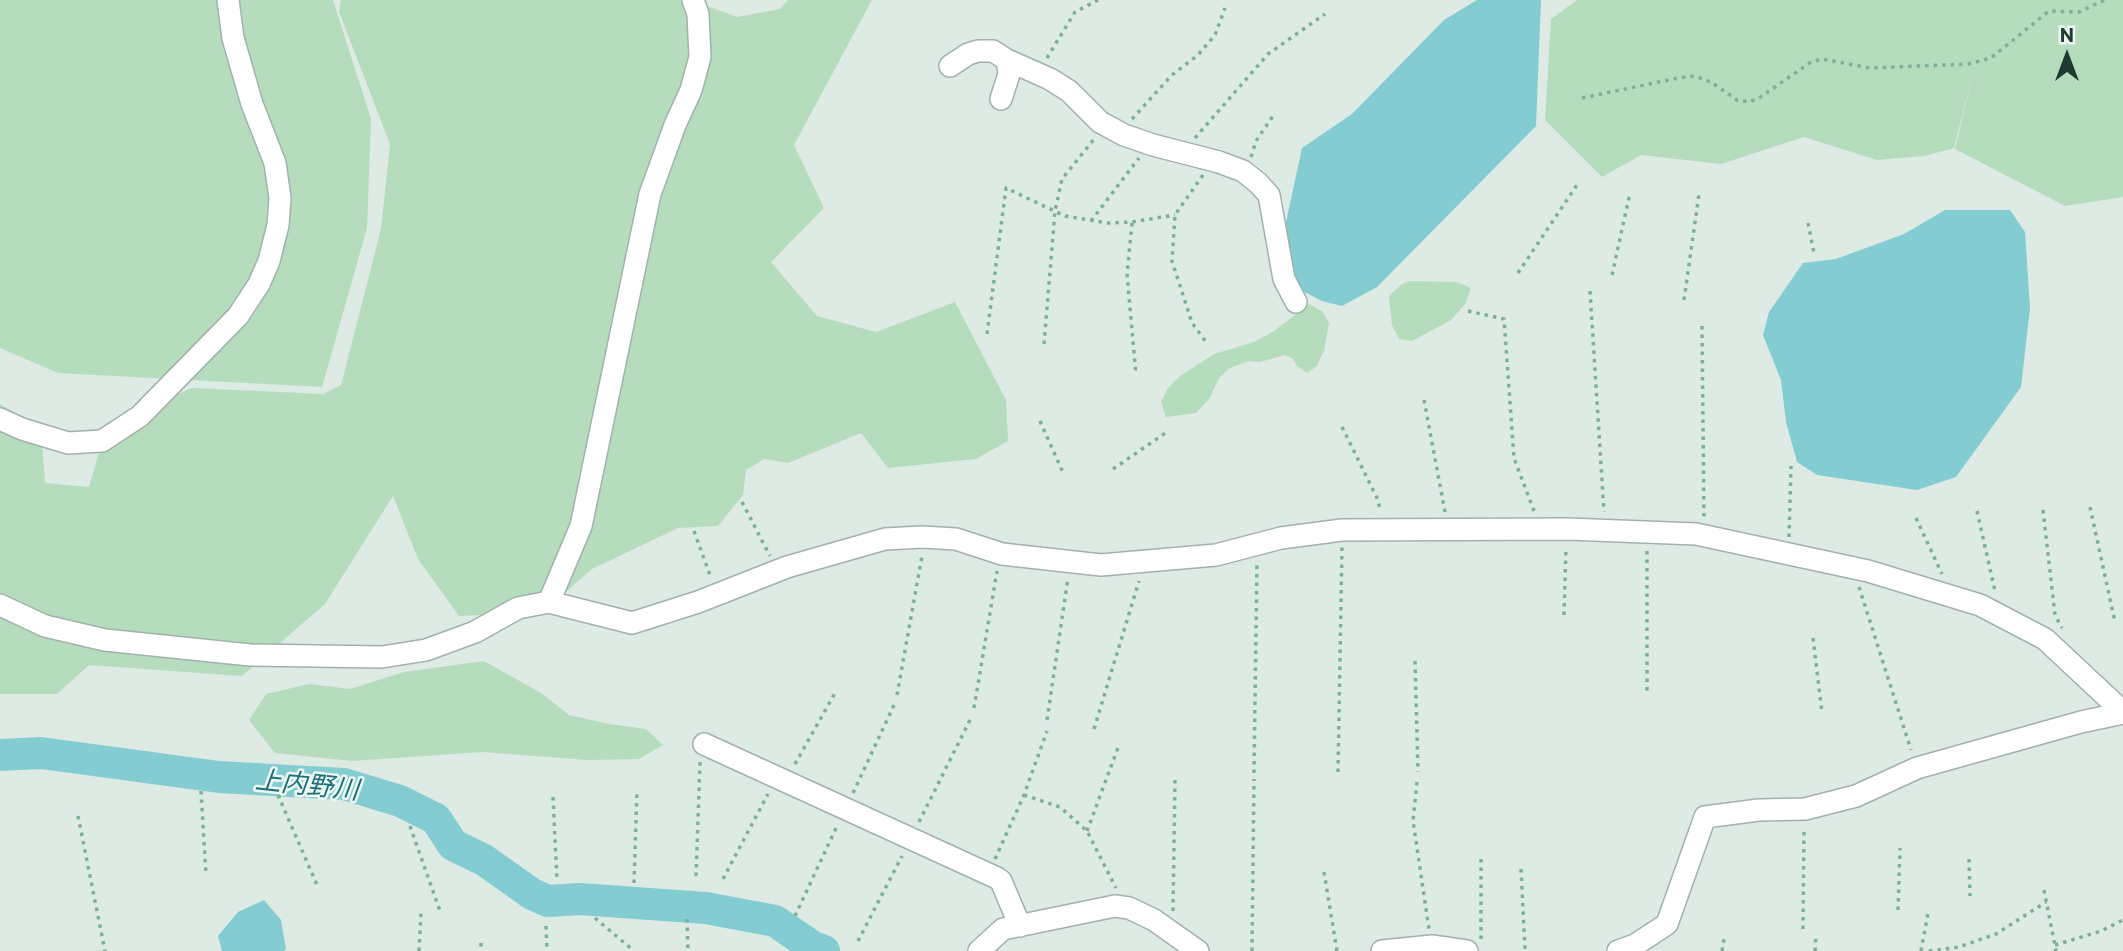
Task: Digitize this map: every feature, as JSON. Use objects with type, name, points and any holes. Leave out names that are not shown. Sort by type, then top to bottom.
[{"type":"street","points":[[0,419],[22,429],[68,443],[102,441],[140,416],[238,316],[259,284],[269,261],[278,225],[280,198],[275,163],[252,104],[233,38],[228,0]]},
{"type":"street","points":[[549,602],[581,526],[650,194],[691,90],[700,57],[698,14],[693,0]]},
{"type":"street","points":[[950,66],[968,54],[993,51],[1069,91],[1100,122],[1124,135],[1243,171],[1269,195],[1284,279],[1296,302]]},
{"type":"street","points":[[1001,99],[1009,74],[1007,60]]},
{"type":"street","points":[[0,605],[46,625],[105,640],[250,655],[382,657],[426,650],[475,632],[518,608],[549,602],[632,623],[698,602],[787,567],[885,539],[956,539],[1002,554],[1101,565],[1216,555],[1281,538],[1342,530],[1568,528],[1696,534],[1868,571],[1980,605],[2045,639],[2123,712]]},
{"type":"street","points":[[1618,951],[1635,945],[1667,924],[1705,817],[1759,810],[1805,809],[1830,803],[1856,796],[1917,768],[2123,712]]},
{"type":"street","points":[[702,750],[997,878],[1001,881],[1020,926]]},
{"type":"street","points":[[979,951],[1003,929],[1115,906],[1129,908],[1154,920],[1198,951]]},
{"type":"street","points":[[1382,951],[1432,946],[1474,946]]},
{"type":"path","points":[[1042,66],[1075,12],[1098,0]]},
{"type":"path","points":[[1582,98],[1696,76],[1711,82],[1737,100],[1749,102],[1811,62],[1822,59],[1870,68],[1968,64],[1991,58],[2049,11],[2079,12],[2105,0]]},
{"type":"path","points":[[1126,126],[1172,75],[1198,55],[1215,35],[1225,8]]},
{"type":"path","points":[[1189,145],[1268,54],[1325,14]]},
{"type":"path","points":[[1249,166],[1256,141],[1273,116]]},
{"type":"path","points":[[1044,344],[1055,211],[1062,179],[1097,134]]},
{"type":"path","points":[[1091,220],[1145,150]]},
{"type":"path","points":[[1206,342],[1192,323],[1172,261],[1175,215],[1208,167]]},
{"type":"path","points":[[1518,273],[1579,182]]},
{"type":"path","points":[[988,334],[1006,188],[1065,216],[1108,223],[1175,215]]},
{"type":"path","points":[[1612,275],[1630,193]]},
{"type":"path","points":[[1684,300],[1699,194]]},
{"type":"path","points":[[1132,222],[1127,274],[1136,375]]},
{"type":"path","points":[[1808,223],[1814,253]]},
{"type":"path","points":[[1590,290],[1604,518]]},
{"type":"path","points":[[1468,310],[1504,319],[1514,458],[1536,515]]},
{"type":"path","points":[[1702,326],[1704,524]]},
{"type":"path","points":[[1424,400],[1447,519]]},
{"type":"path","points":[[1040,421],[1064,475]]},
{"type":"path","points":[[1342,426],[1378,500],[1380,511]]},
{"type":"path","points":[[1113,469],[1167,432]]},
{"type":"path","points":[[1789,541],[1791,466]]},
{"type":"path","points":[[742,502],[773,563]]},
{"type":"path","points":[[2090,508],[2115,622]]},
{"type":"path","points":[[2043,510],[2055,615],[2066,635]]},
{"type":"path","points":[[1977,511],[1997,600]]},
{"type":"path","points":[[1916,518],[1945,582]]},
{"type":"path","points":[[694,531],[714,587]]},
{"type":"path","points":[[1564,615],[1566,538]]},
{"type":"path","points":[[1338,772],[1342,541]]},
{"type":"path","points":[[1647,541],[1647,691]]},
{"type":"path","points":[[897,695],[923,551]]},
{"type":"path","points":[[1254,773],[1257,556]]},
{"type":"path","points":[[974,708],[998,562]]},
{"type":"path","points":[[1047,720],[1069,569]]},
{"type":"path","points":[[1094,729],[1142,573]]},
{"type":"path","points":[[1857,578],[1915,762]]},
{"type":"path","points":[[1812,638],[1822,713]]},
{"type":"path","points":[[1415,661],[1418,772]]},
{"type":"path","points":[[789,774],[835,693]]},
{"type":"path","points":[[849,802],[895,704]]},
{"type":"path","points":[[914,832],[971,718]]},
{"type":"path","points":[[991,867],[1024,795],[1047,731]]},
{"type":"path","points":[[1087,831],[1119,744]]},
{"type":"path","points":[[696,876],[702,750]]},
{"type":"path","points":[[1252,951],[1254,779]]},
{"type":"path","points":[[1173,917],[1175,780]]},
{"type":"path","points":[[1417,782],[1413,808],[1415,847],[1429,935]]},
{"type":"path","points":[[723,879],[773,786]]},
{"type":"path","points":[[634,883],[637,790]]},
{"type":"path","points":[[201,791],[206,875]]},
{"type":"path","points":[[278,795],[317,885]]},
{"type":"path","points":[[1024,795],[1060,807],[1087,831],[1121,898]]},
{"type":"path","points":[[553,797],[557,881]]},
{"type":"path","points":[[78,816],[105,951]]},
{"type":"path","points":[[1803,929],[1804,817]]},
{"type":"path","points":[[795,916],[841,818]]},
{"type":"path","points":[[410,826],[440,911]]},
{"type":"path","points":[[858,941],[906,848]]},
{"type":"path","points":[[1898,910],[1900,848]]},
{"type":"path","points":[[1474,946],[1481,859]]},
{"type":"path","points":[[1969,859],[1970,896]]},
{"type":"path","points":[[1521,869],[1525,949]]},
{"type":"path","points":[[1324,872],[1336,951]]},
{"type":"path","points":[[2044,890],[2056,951]]},
{"type":"path","points":[[1929,951],[1959,947],[1996,934],[2046,902]]},
{"type":"path","points":[[419,951],[421,912]]},
{"type":"path","points":[[1921,951],[1928,913]]},
{"type":"path","points":[[595,918],[634,951]]},
{"type":"path","points":[[687,919],[688,951]]},
{"type":"path","points":[[2055,945],[2101,931],[2123,920]]},
{"type":"path","points":[[546,926],[547,951]]},
{"type":"path","points":[[1815,951],[1816,934]]},
{"type":"path","points":[[1722,951],[1724,939]]},
{"type":"path","points":[[481,943],[481,951]]},
{"type":"green space","points":[[0,0],[333,0],[371,119],[367,228],[322,387],[58,373],[0,348]]},
{"type":"green space","points":[[341,0],[691,0],[737,17],[780,9],[788,0],[872,0],[794,145],[824,208],[771,262],[817,316],[876,332],[955,302],[1006,400],[1008,441],[976,459],[888,468],[861,433],[788,463],[764,459],[746,470],[743,495],[718,526],[678,528],[592,569],[543,612],[459,616],[418,559],[393,496],[325,604],[242,676],[89,665],[57,694],[0,694],[0,404],[41,429],[45,483],[89,487],[107,425],[192,388],[323,394],[341,385],[381,229],[390,144],[339,12]]},
{"type":"green space","points":[[1577,0],[2123,0],[2123,197],[2065,206],[1955,149],[1974,69],[1954,148],[1924,156],[1877,160],[1804,137],[1721,164],[1641,155],[1602,177],[1545,120],[1551,19]]},
{"type":"green space","points":[[1410,281],[1457,282],[1471,288],[1465,304],[1451,320],[1412,341],[1399,339],[1392,325],[1389,296],[1402,284]]},
{"type":"green space","points":[[1309,304],[1322,311],[1329,323],[1324,351],[1317,366],[1307,373],[1297,366],[1292,358],[1285,355],[1260,362],[1248,361],[1230,368],[1219,378],[1209,399],[1196,413],[1166,417],[1161,402],[1168,388],[1180,376],[1214,354],[1254,342],[1274,331]]},
{"type":"green space","points":[[484,661],[541,693],[569,715],[646,729],[663,745],[639,759],[587,760],[483,752],[352,761],[275,753],[249,720],[266,694],[309,684],[350,689],[404,672]]},
{"type":"water","points":[[1477,0],[1541,0],[1536,126],[1377,287],[1342,306],[1322,301],[1295,287],[1285,227],[1302,148],[1352,114],[1444,20]]},
{"type":"water","points":[[1945,210],[2010,210],[2025,232],[2030,308],[2021,387],[1956,477],[1917,490],[1817,475],[1797,462],[1786,422],[1781,380],[1763,335],[1769,312],[1803,263],[1836,259],[1904,234]]},
{"type":"water","points":[[264,900],[281,920],[286,949],[222,951],[218,936],[238,912]]},
{"type":"waterway","name":"上内野川","points":[[0,755],[41,753],[219,777],[344,784],[400,801],[436,819],[453,845],[484,860],[532,894],[548,901],[580,899],[706,908],[775,921],[813,947],[824,951]]}]
